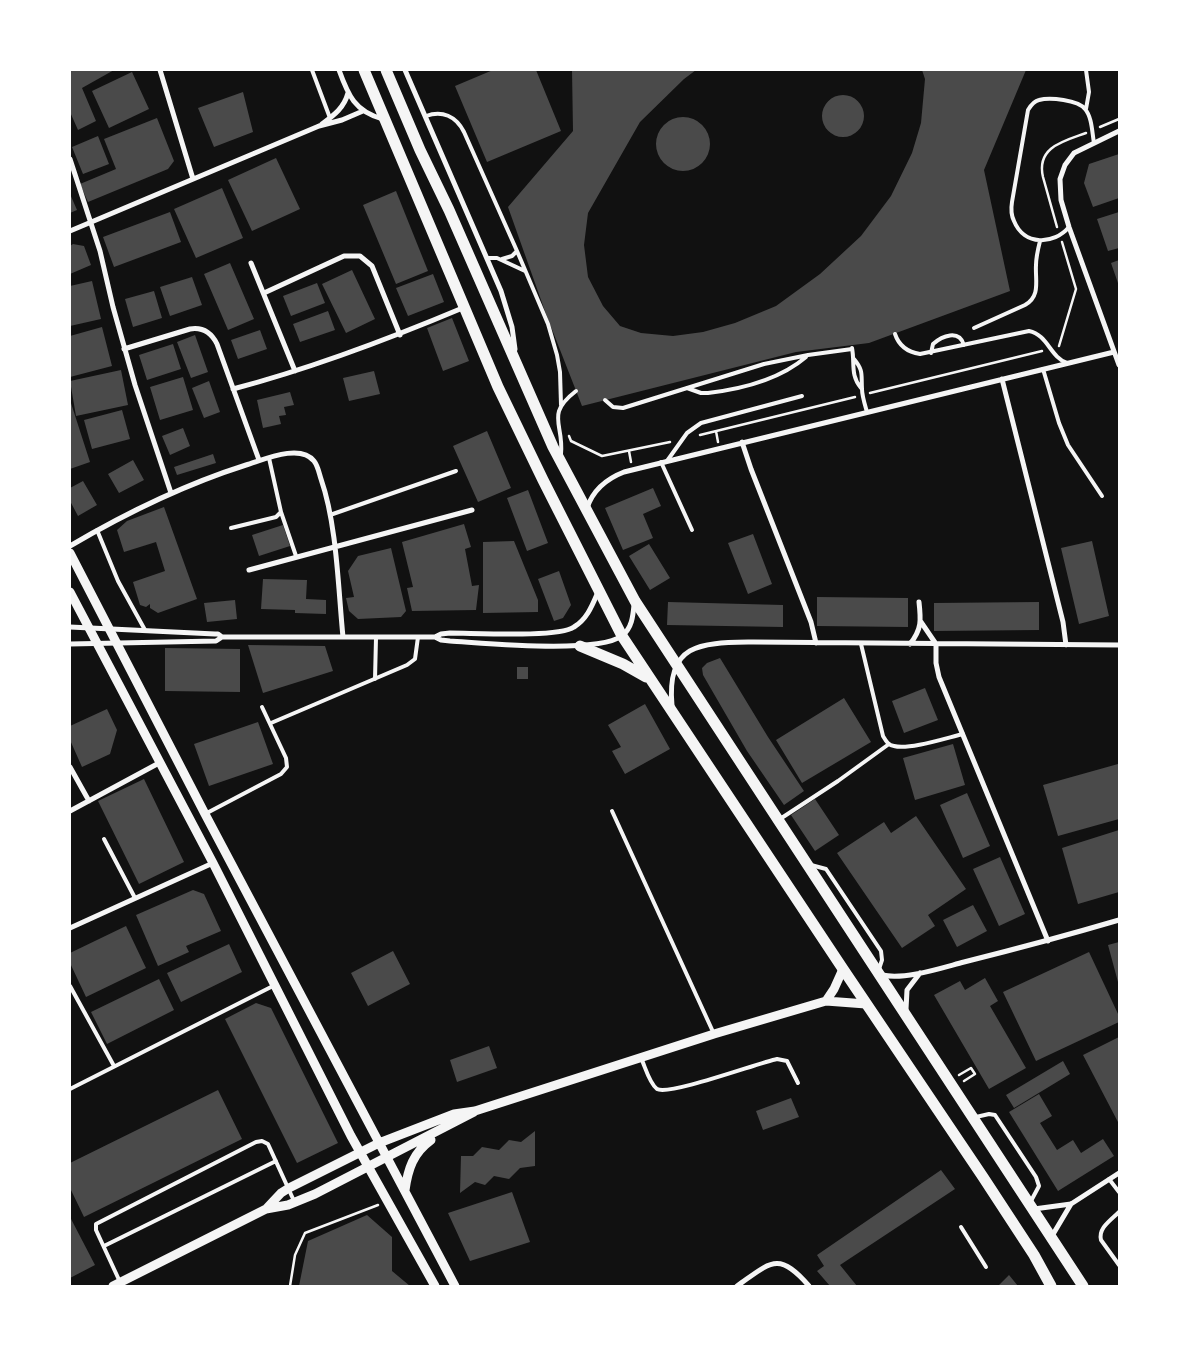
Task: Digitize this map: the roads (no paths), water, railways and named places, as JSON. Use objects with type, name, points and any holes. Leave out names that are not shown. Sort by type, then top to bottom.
[{"type":"main road","points":[[364,70],[520,434],[622,636],[672,714],[1029,1247],[1051,1286]]},
{"type":"main road","points":[[386,70],[560,461],[635,601],[1084,1286]]},
{"type":"main road","points":[[580,646],[623,664],[649,679]]},
{"type":"street","points":[[160,70],[193,179]]},
{"type":"street","points":[[339,70],[348,93],[362,111],[385,120]]},
{"type":"street","points":[[405,70],[488,258],[512,327],[516,365]]},
{"type":"street","points":[[319,126],[343,106],[348,93]]},
{"type":"street","points":[[70,232],[319,126],[342,120],[362,111]]},
{"type":"street","points":[[1119,131],[1074,153],[1061,171],[1060,179],[1061,200],[1069,227],[1119,365]]},
{"type":"street","points":[[70,160],[92,223],[124,349],[171,493]]},
{"type":"street","points":[[264,293],[339,258],[349,255],[360,256],[365,258],[372,266],[400,335]]},
{"type":"street","points":[[251,263],[295,372]]},
{"type":"street","points":[[233,389],[295,372],[400,335],[465,307]]},
{"type":"street","points":[[124,349],[190,329],[204,330],[215,340],[259,460]]},
{"type":"street","points":[[586,511],[592,496],[610,478],[624,472],[1114,352]]},
{"type":"street","points":[[1002,379],[1063,622],[1066,645]]},
{"type":"street","points":[[742,442],[811,622],[816,643]]},
{"type":"street","points":[[70,546],[97,530],[171,493],[259,460],[297,453],[306,455],[314,461],[323,484],[330,515],[343,637]]},
{"type":"street","points":[[249,570],[472,510]]},
{"type":"street","points":[[70,553],[205,814],[454,1286]]},
{"type":"street","points":[[70,627],[218,634],[222,637],[376,638],[435,637],[441,634],[563,632],[573,628],[586,617],[599,590]]},
{"type":"street","points":[[70,592],[213,863],[273,986],[360,1152],[435,1286]]},
{"type":"street","points":[[435,637],[450,642],[558,646],[604,643],[622,636],[632,623],[635,601]]},
{"type":"street","points":[[910,644],[921,622],[919,602]]},
{"type":"street","points":[[921,622],[936,644],[936,663],[939,677],[1048,941]]},
{"type":"street","points":[[70,644],[216,641],[222,637]]},
{"type":"street","points":[[672,714],[671,683],[676,665],[682,657],[698,646],[709,644],[754,642],[1119,645]]},
{"type":"street","points":[[70,811],[159,763]]},
{"type":"street","points":[[70,767],[89,801]]},
{"type":"street","points":[[70,928],[213,863]]},
{"type":"street","points":[[878,974],[890,976],[920,973],[1048,941],[1119,920]]},
{"type":"street","points":[[826,1001],[843,969]]},
{"type":"street","points":[[907,1017],[905,999],[907,990],[920,973]]},
{"type":"street","points":[[266,1208],[289,1188],[360,1152],[454,1114],[475,1111],[714,1034],[826,1001],[866,1004]]},
{"type":"street","points":[[116,1284],[266,1208],[295,1203],[387,1158],[475,1111]]},
{"type":"street","points":[[405,1190],[407,1175],[415,1156],[423,1146],[451,1125]]},
{"type":"street","points":[[1052,1237],[1070,1204],[1119,1173]]},
{"type":"street","points":[[1032,1206],[1070,1204]]},
{"type":"street","points":[[736,1286],[768,1264],[775,1262],[793,1270],[809,1286]]},
{"type":"lane","points":[[312,70],[330,118]]},
{"type":"lane","points":[[1086,70],[1090,92],[1086,110]]},
{"type":"lane","points":[[1069,227],[1060,236],[1047,241],[1040,241],[1027,236],[1014,221],[1012,202],[1028,110],[1035,101],[1046,99],[1076,102],[1086,110],[1094,142]]},
{"type":"lane","points":[[426,116],[445,114],[452,117],[461,126],[517,250],[553,340],[560,372],[561,405],[557,415],[562,442],[560,461]]},
{"type":"lane","points":[[974,328],[1032,300],[1036,292],[1036,264],[1040,241]]},
{"type":"lane","points":[[488,258],[508,258],[517,250]]},
{"type":"lane","points":[[500,259],[525,271]]},
{"type":"lane","points":[[895,334],[900,344],[909,351],[920,354],[1029,331],[1039,335],[1055,355],[1067,364]]},
{"type":"lane","points":[[931,353],[933,344],[951,335],[958,336],[964,345]]},
{"type":"lane","points":[[605,400],[613,407],[623,408],[757,366],[852,348],[854,359],[853,374],[861,388],[867,412]]},
{"type":"lane","points":[[687,388],[701,393],[708,393],[758,382],[780,374],[808,355]]},
{"type":"lane","points":[[854,359],[861,369],[861,388]]},
{"type":"lane","points":[[1043,369],[1068,446],[1102,496]]},
{"type":"lane","points":[[561,405],[576,391]]},
{"type":"lane","points":[[667,461],[687,433],[701,424],[802,396]]},
{"type":"lane","points":[[269,458],[281,512],[296,556]]},
{"type":"lane","points":[[661,462],[692,530]]},
{"type":"lane","points":[[330,515],[456,472]]},
{"type":"lane","points":[[231,528],[276,517],[281,512]]},
{"type":"lane","points":[[97,530],[118,581],[145,630]]},
{"type":"lane","points":[[271,723],[412,662],[416,654],[418,637]]},
{"type":"lane","points":[[374,679],[376,638]]},
{"type":"lane","points":[[861,644],[883,736],[889,744],[896,747],[917,745],[962,734]]},
{"type":"lane","points":[[205,814],[281,774],[287,767],[286,758],[271,723],[262,708]]},
{"type":"lane","points":[[778,820],[838,781],[889,744]]},
{"type":"lane","points":[[612,811],[714,1034]]},
{"type":"lane","points":[[104,840],[135,898]]},
{"type":"lane","points":[[70,986],[114,1066]]},
{"type":"lane","points":[[70,1089],[273,986]]},
{"type":"lane","points":[[641,1058],[653,1084],[656,1088],[662,1090],[679,1088],[777,1059],[787,1061],[798,1083]]},
{"type":"lane","points":[[974,1118],[992,1114],[997,1117],[1038,1182],[1032,1206]]},
{"type":"lane","points":[[116,1284],[104,1246],[96,1230],[96,1224],[253,1144],[262,1140],[268,1144],[295,1203]]},
{"type":"lane","points":[[104,1246],[276,1161]]},
{"type":"lane","points":[[1109,1179],[1119,1192]]},
{"type":"lane","points":[[1118,1214],[1101,1230],[1100,1235],[1101,1240],[1119,1265]]},
{"type":"lane","points":[[961,1227],[986,1266]]}]
